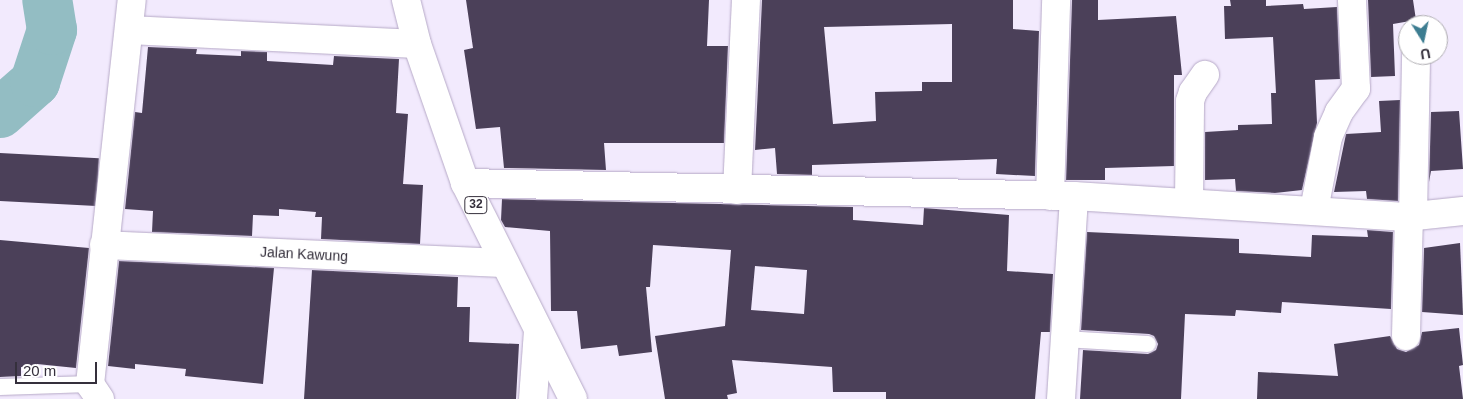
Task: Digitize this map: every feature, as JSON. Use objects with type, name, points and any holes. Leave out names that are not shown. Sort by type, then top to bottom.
[{"type":"main road","points":[[95,392],[104,245],[132,0]]},
{"type":"main road","name":"32","points":[[406,0],[417,44],[465,183],[573,399]]},
{"type":"main road","points":[[737,190],[746,0]]},
{"type":"main road","points":[[1056,0],[1064,339],[1060,399]]},
{"type":"main road","points":[[1314,210],[1328,137],[1339,112],[1356,89],[1352,0]]},
{"type":"main road","points":[[129,30],[417,44]]},
{"type":"main road","points":[[1406,336],[1416,65]]},
{"type":"main road","points":[[1189,203],[1190,101],[1193,92],[1205,75]]},
{"type":"main road","points":[[465,183],[1062,196],[1411,216],[1463,211]]},
{"type":"main road","name":"Jalan Kawung","points":[[104,245],[505,264]]},
{"type":"main road","points":[[533,399],[538,331]]},
{"type":"lane","points":[[1064,339],[1148,344]]},
{"type":"lane","points":[[0,387],[95,392]]},
{"type":"building","points":[[466,0],[709,0],[707,46],[728,46],[724,143],[604,143],[606,170],[504,168],[500,127],[476,129],[464,50],[473,48]]},
{"type":"building","points":[[762,0],[1013,0],[1013,29],[1039,31],[1035,176],[996,174],[997,159],[812,165],[812,175],[777,174],[775,148],[755,150]],"holes":[[[952,24],[952,82],[922,82],[922,91],[875,92],[876,121],[833,124],[824,27]]]},
{"type":"building","points":[[1072,0],[1098,0],[1098,20],[1176,16],[1182,75],[1174,75],[1174,166],[1105,168],[1105,180],[1066,180]]},
{"type":"building","points":[[1230,0],[1266,0],[1266,6],[1303,4],[1304,9],[1337,7],[1340,79],[1315,80],[1317,123],[1302,190],[1275,193],[1236,191],[1235,179],[1205,180],[1205,132],[1238,130],[1238,125],[1272,124],[1271,93],[1276,93],[1273,37],[1225,39],[1224,6],[1231,6]]},
{"type":"building","points":[[1368,0],[1413,0],[1415,15],[1398,15],[1398,23],[1393,24],[1395,76],[1371,77]]},
{"type":"building","points":[[148,47],[197,49],[196,54],[241,56],[241,51],[267,52],[267,61],[333,65],[334,56],[399,59],[396,113],[408,114],[403,184],[423,185],[420,244],[321,239],[322,217],[315,217],[316,212],[279,209],[279,216],[253,215],[252,236],[152,232],[153,211],[125,209],[135,112],[142,113]]},
{"type":"building","points":[[1400,100],[1398,201],[1367,199],[1366,191],[1334,192],[1346,134],[1381,132],[1379,101]]},
{"type":"building","points":[[1459,111],[1463,169],[1431,171],[1429,182],[1431,112]]},
{"type":"building","points":[[0,153],[99,158],[96,206],[0,201]]},
{"type":"building","points":[[502,199],[853,207],[853,220],[923,225],[924,208],[1009,215],[1007,271],[1053,274],[1050,332],[1041,332],[1035,399],[886,399],[886,392],[833,392],[832,367],[732,360],[737,393],[727,395],[728,399],[665,399],[655,336],[725,326],[731,250],[653,245],[650,287],[646,287],[652,352],[619,356],[617,345],[581,349],[577,311],[551,311],[550,231],[505,227],[501,220]],"holes":[[[755,266],[807,270],[804,314],[751,310]]]},
{"type":"building","points":[[1367,230],[1393,232],[1391,309],[1282,302],[1281,313],[1236,310],[1235,316],[1185,314],[1181,399],[1080,399],[1083,350],[1148,354],[1156,350],[1158,344],[1154,336],[1149,334],[1081,330],[1087,232],[1239,239],[1239,253],[1311,257],[1312,235],[1368,237]]},
{"type":"building","points":[[0,240],[89,248],[76,368],[37,364],[36,369],[21,367],[21,376],[0,377]]},
{"type":"building","points":[[1460,243],[1463,315],[1422,312],[1424,248]]},
{"type":"building","points":[[119,261],[274,268],[263,384],[185,376],[186,369],[135,364],[135,369],[108,366]]},
{"type":"building","points":[[312,270],[458,277],[457,307],[470,307],[469,342],[519,344],[516,399],[304,399]]},
{"type":"building","points":[[1459,328],[1463,365],[1459,366],[1463,399],[1257,399],[1258,372],[1338,376],[1334,344],[1390,336],[1397,349],[1406,352],[1419,345],[1422,332]]},
{"type":"waterway","points":[[0,113],[35,82],[52,30],[47,0]]}]
